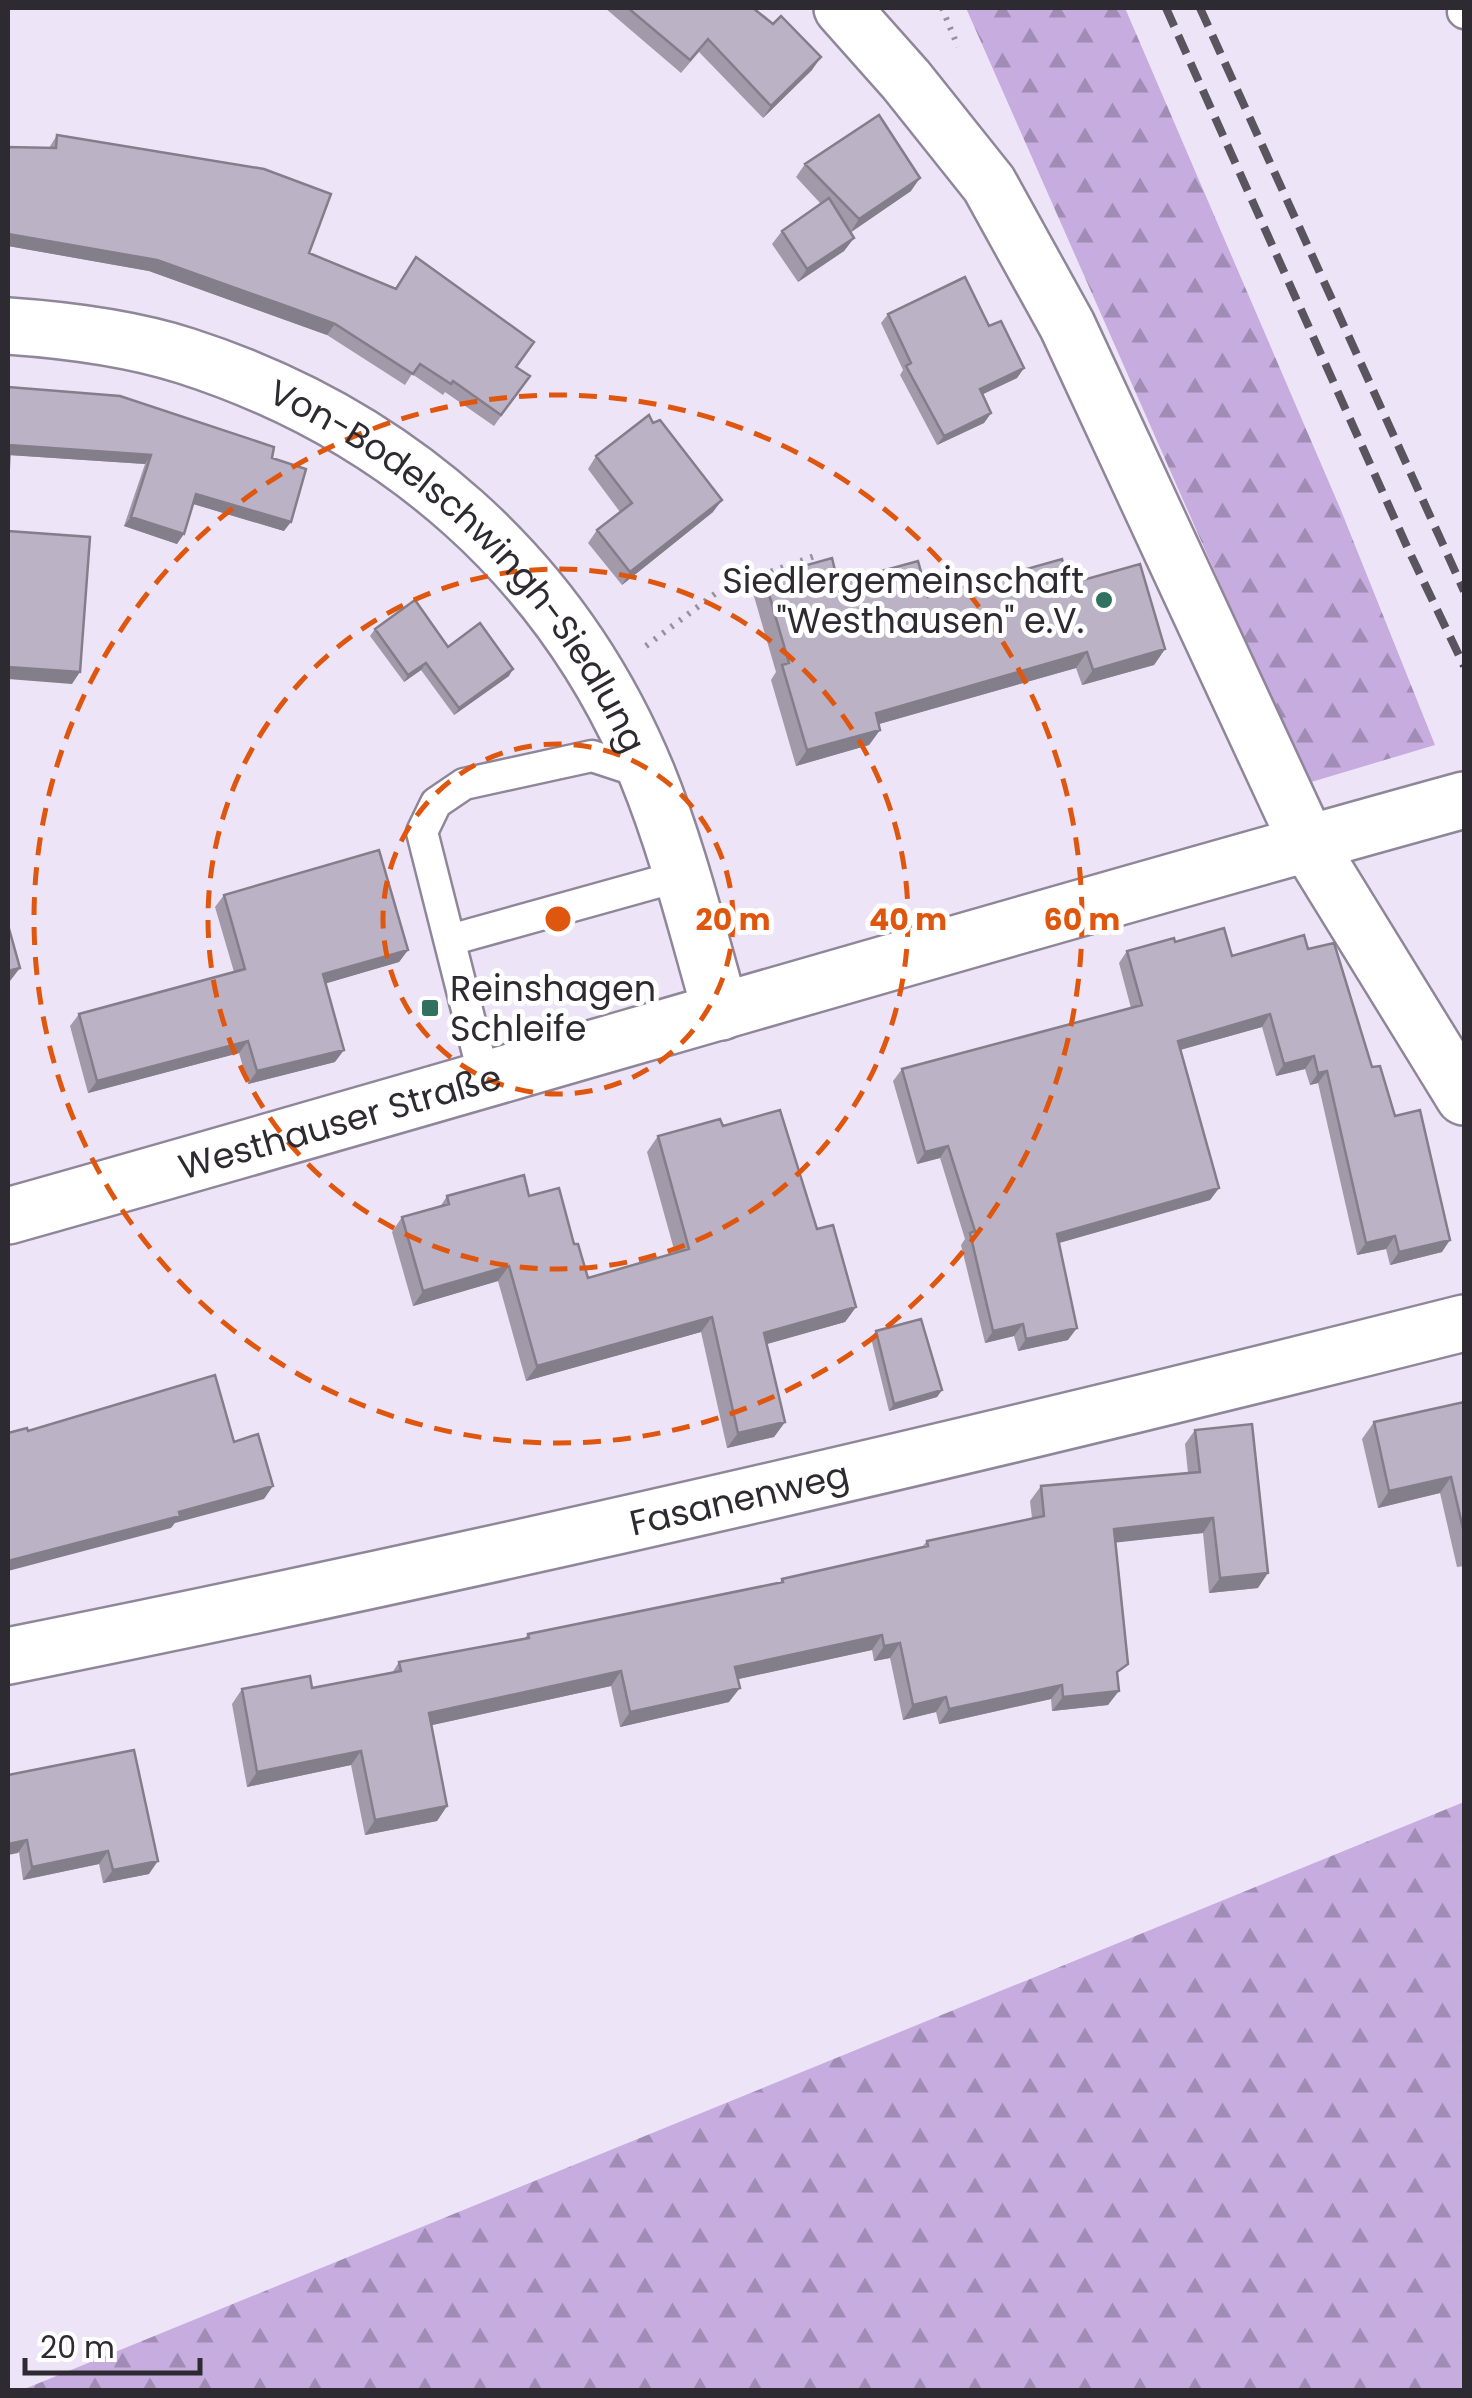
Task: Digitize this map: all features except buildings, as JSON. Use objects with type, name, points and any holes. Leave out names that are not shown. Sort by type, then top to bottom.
[{"type":"street","points":[[842,8],[990,184],[1066,325],[1317,840],[1464,1097]]},
{"type":"street","name":"Von-Bodelschwingh-Siedlung","points":[[8,326],[122,342],[185,356],[293,401],[405,464],[456,505],[516,563],[570,634],[601,684],[647,774],[721,1012]]},
{"type":"street","name":"Westhauser Straße","points":[[8,1216],[1464,800]]},
{"type":"street","name":"Fasanenweg","points":[[8,1656],[355,1586],[980,1442],[1464,1323]]},
{"type":"lane","points":[[485,1081],[422,832],[436,803],[464,784],[592,756],[647,774]]},
{"type":"lane","points":[[450,940],[680,876]]},
{"type":"path","points":[[601,684],[720,590],[820,554]]},
{"type":"green space","points":[[966,8],[1125,8],[1340,508],[1435,745],[1308,783]]},
{"type":"green space","points":[[1464,1802],[1464,2390],[22,2390]]},
{"type":"railway","points":[[1166,8],[1464,666]]},
{"type":"railway","points":[[1200,8],[1464,591]]},
{"type":"place","name":"Siedlergemeinschaft \"Westhausen\" e.V.","points":[[1104,600]]},
{"type":"place","name":"Reinshagen Schleife","points":[[430,1008]]}]
